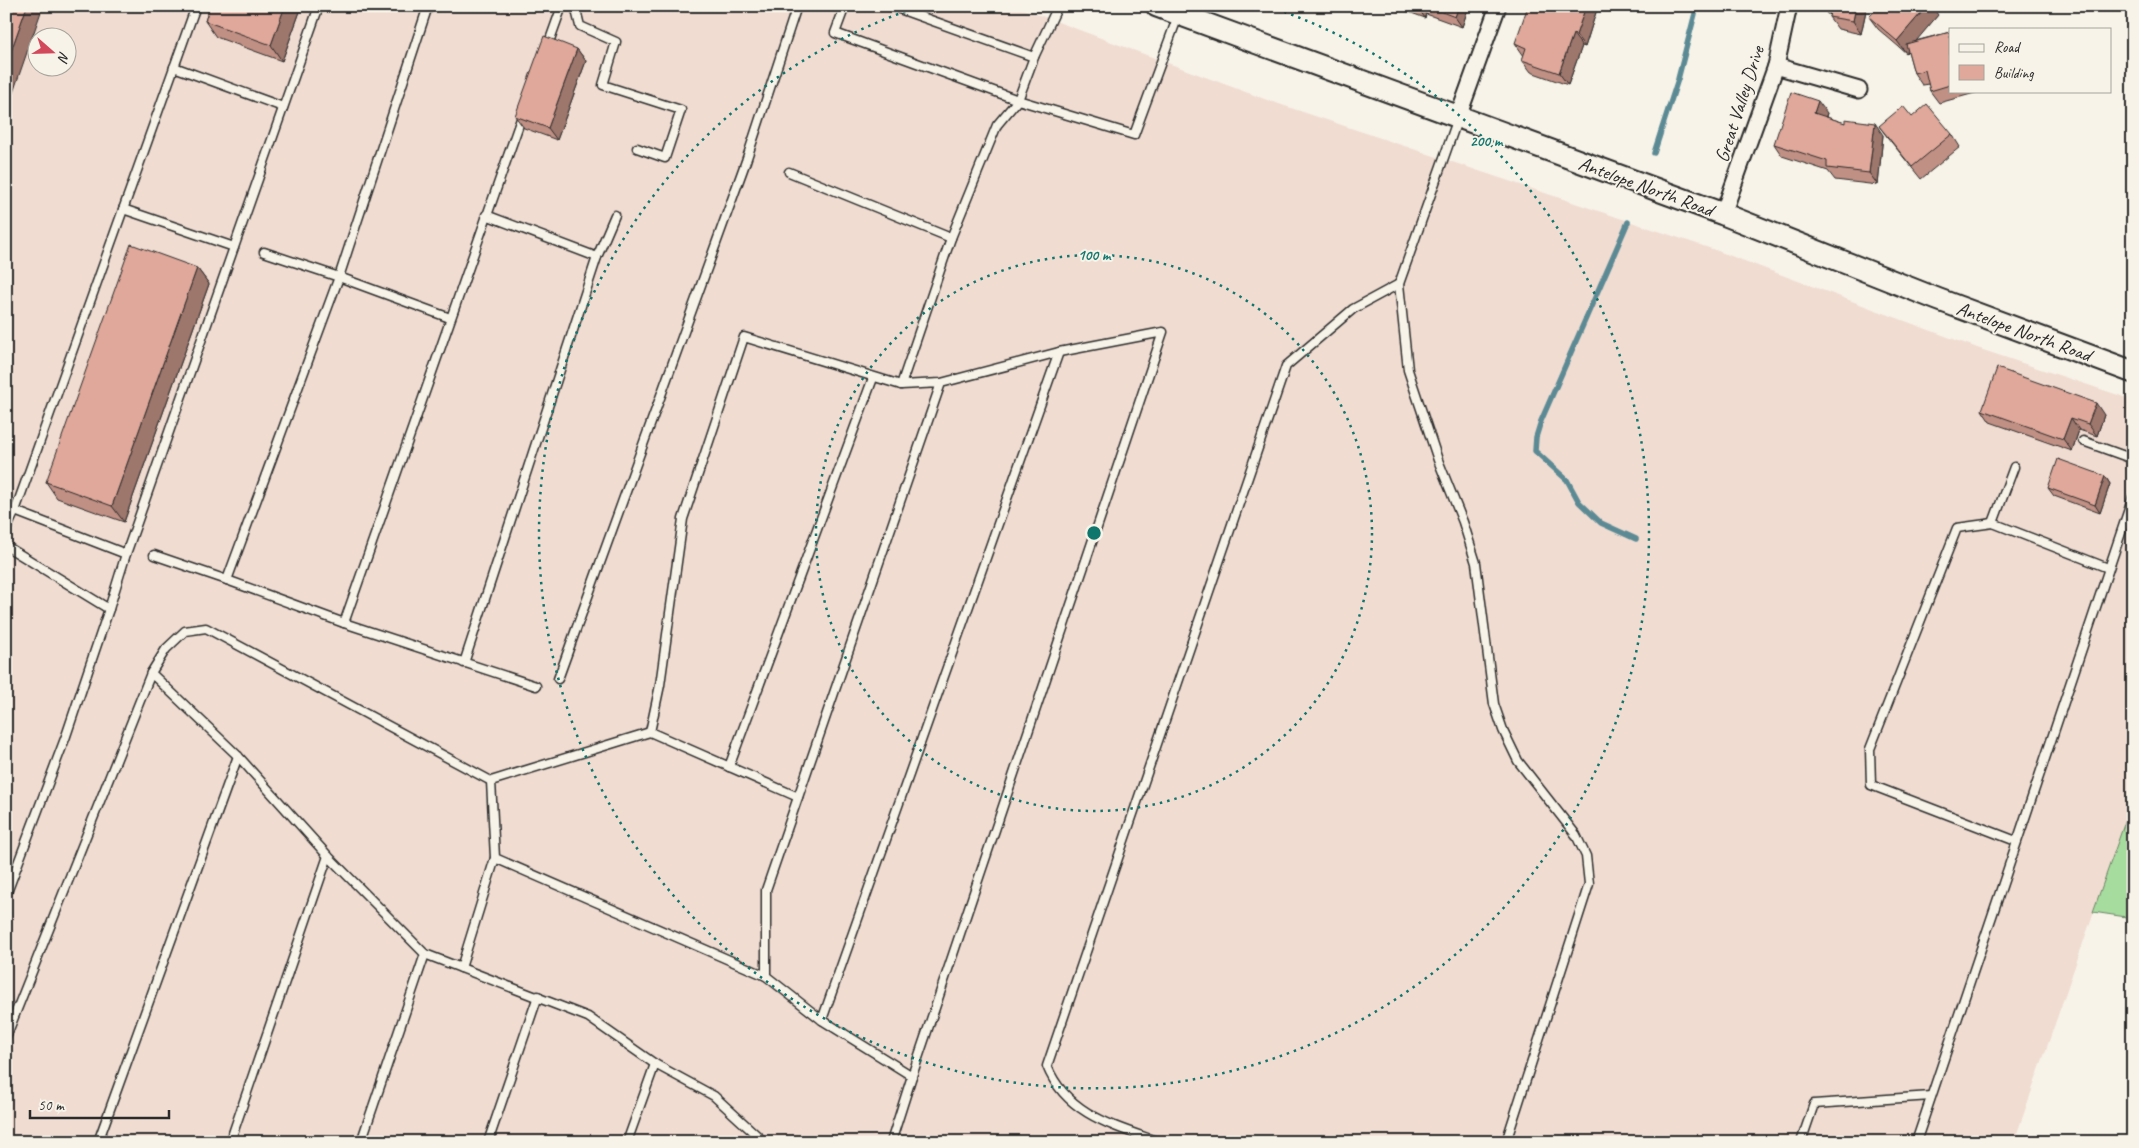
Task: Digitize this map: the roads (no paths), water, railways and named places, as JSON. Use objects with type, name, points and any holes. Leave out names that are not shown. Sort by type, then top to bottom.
[{"type":"main road","name":"Antelope North Road","points":[[1157,6],[1723,214],[1937,299],[2133,372]]},
{"type":"street","points":[[1458,116],[1498,6]]},
{"type":"street","name":"Great Valley Drive","points":[[1723,214],[1776,66],[1790,6]]},
{"type":"street","points":[[1776,66],[1859,90]]},
{"type":"lane","points":[[6,530],[15,511],[196,6]]},
{"type":"lane","points":[[6,895],[66,736],[110,610],[126,554],[319,6]]},
{"type":"lane","points":[[227,580],[339,277],[428,6]]},
{"type":"lane","points":[[542,61],[562,6]]},
{"type":"lane","points":[[575,6],[580,26],[616,42],[603,85],[681,110],[665,158],[637,148]]},
{"type":"lane","points":[[558,679],[746,161],[797,6]]},
{"type":"lane","points":[[846,6],[835,33],[1018,100],[1134,135],[1179,14]]},
{"type":"lane","points":[[891,6],[1034,57]]},
{"type":"lane","points":[[901,386],[951,238],[997,125],[1018,100],[1034,57],[1058,6]]},
{"type":"lane","points":[[174,67],[283,107]]},
{"type":"lane","points":[[344,623],[486,215],[526,106]]},
{"type":"lane","points":[[1458,116],[1399,284],[1408,370],[1438,460],[1463,522],[1476,563],[1494,704],[1503,730],[1518,761],[1576,835],[1586,856],[1589,884],[1506,1142]]},
{"type":"lane","points":[[789,172],[951,238]]},
{"type":"lane","points":[[123,209],[234,247]]},
{"type":"lane","points":[[486,215],[597,257]]},
{"type":"lane","points":[[464,663],[597,257],[615,215]]},
{"type":"lane","points":[[264,252],[339,277],[450,318]]},
{"type":"lane","points":[[1159,1142],[1099,1121],[1071,1102],[1053,1081],[1047,1066],[1286,366],[1353,309],[1399,284]]},
{"type":"lane","points":[[650,732],[660,685],[683,519],[744,337],[901,386],[941,383],[1059,352],[1163,332],[891,1142]]},
{"type":"lane","points":[[822,1020],[1059,352]]},
{"type":"lane","points":[[729,767],[873,378]]},
{"type":"lane","points":[[766,976],[766,890],[941,383]]},
{"type":"lane","points":[[2083,441],[2133,458]]},
{"type":"lane","points":[[1993,523],[2014,467]]},
{"type":"lane","points":[[1916,1142],[2133,497]]},
{"type":"lane","points":[[15,511],[126,554]]},
{"type":"lane","points":[[2016,841],[1871,785],[1870,749],[1957,528],[1993,523],[2108,568]]},
{"type":"lane","points":[[6,546],[110,610]]},
{"type":"lane","points":[[154,555],[344,623],[536,686]]},
{"type":"lane","points":[[6,1037],[151,673],[166,649],[185,631],[206,628],[491,781],[650,732],[798,797]]},
{"type":"lane","points":[[151,673],[238,756],[328,856],[425,954],[538,996],[588,1017],[655,1064],[714,1096],[764,1142]]},
{"type":"lane","points":[[98,1142],[238,756]]},
{"type":"lane","points":[[461,968],[494,858],[491,781]]},
{"type":"lane","points":[[230,1142],[328,856]]},
{"type":"lane","points":[[494,858],[766,976],[822,1020],[912,1076]]},
{"type":"lane","points":[[361,1142],[425,954]]},
{"type":"lane","points":[[488,1142],[538,996]]},
{"type":"lane","points":[[627,1142],[655,1064]]},
{"type":"lane","points":[[1801,1142],[1814,1104],[1931,1096]]},
{"type":"waterway","points":[[1654,153],[1678,79],[1697,6]]},
{"type":"waterway","points":[[1628,222],[1541,421],[1536,437],[1535,451],[1567,480],[1579,502],[1601,523],[1636,539]]}]
